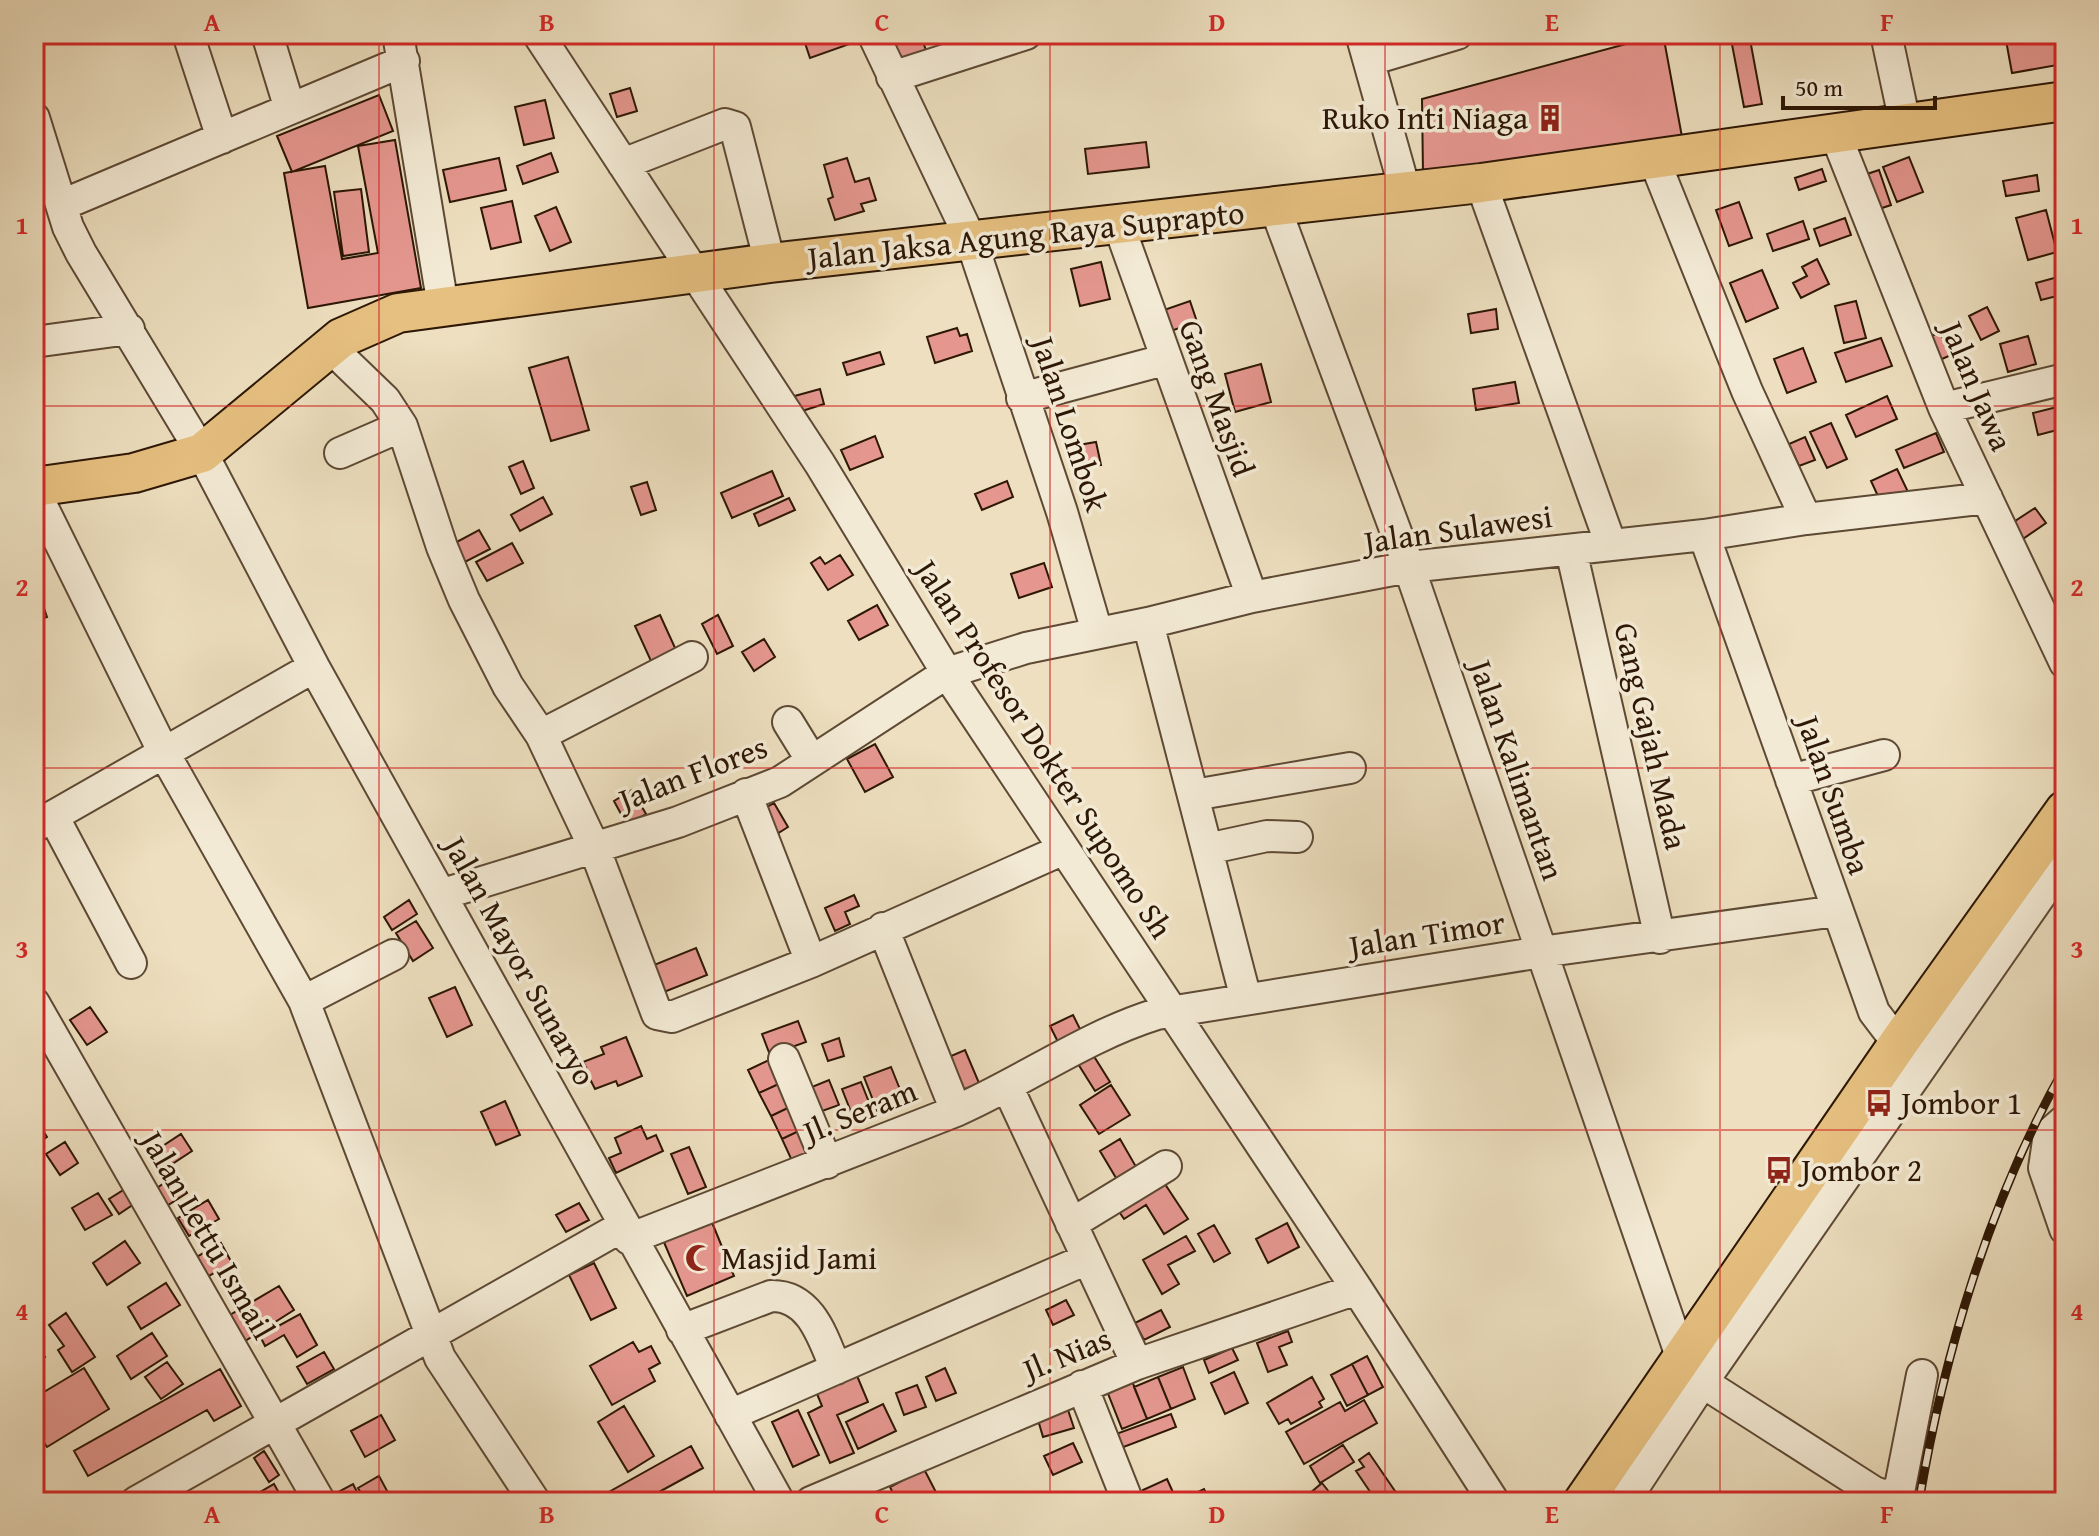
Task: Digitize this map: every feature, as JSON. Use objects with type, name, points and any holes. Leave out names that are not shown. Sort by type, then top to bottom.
[{"type":"main road","name":"Jalan Jaksa Agung Raya Suprapto","points":[[34,488],[134,473],[202,453],[330,347],[365,325],[398,313],[770,263],[1481,183],[2065,101]]},
{"type":"main road","points":[[1583,1502],[1687,1369],[1912,1050],[2065,810]]},
{"type":"street","points":[[188,34],[222,138]]},
{"type":"street","points":[[267,34],[290,109]]},
{"type":"street","name":"Jalan Profesor Dokter Supomo Sh","points":[[538,34],[820,464],[947,673],[1044,857],[1172,1011],[1494,1502]]},
{"type":"street","name":"Jalan Lombok","points":[[873,34],[971,240],[1062,512],[1097,632]]},
{"type":"street","points":[[892,77],[1026,34]]},
{"type":"street","points":[[1405,190],[1365,47],[1457,34]]},
{"type":"street","points":[[1886,34],[1905,123]]},
{"type":"street","points":[[71,228],[222,138],[290,109],[401,48],[443,306]]},
{"type":"street","name":"Jalan Mayor Sunaryo","points":[[34,118],[71,228],[202,453],[314,667],[779,1502]]},
{"type":"street","points":[[623,164],[725,124],[735,127],[770,263]]},
{"type":"street","name":"Jalan Jawa","points":[[1835,133],[1944,408],[2065,663]]},
{"type":"street","points":[[1653,157],[1747,391],[1806,519]]},
{"type":"street","points":[[1481,183],[1611,545]]},
{"type":"street","name":"Jalan Kalimantan","points":[[1275,207],[1409,567],[1687,1369]]},
{"type":"street","name":"Gang Masjid","points":[[1118,223],[1164,360],[1252,597]]},
{"type":"street","points":[[34,342],[129,329]]},
{"type":"street","points":[[330,347],[385,400],[402,426],[442,547],[464,600],[508,686],[541,735],[594,847],[653,1008],[661,1017],[672,1017],[811,962],[1044,857]]},
{"type":"street","points":[[1022,398],[1164,360]]},
{"type":"street","points":[[1944,408],[2065,379]]},
{"type":"street","points":[[340,453],[402,426]]},
{"type":"street","points":[[34,488],[164,753],[304,1001],[340,1088],[429,1335],[453,1380],[535,1502]]},
{"type":"street","name":"Jalan Sulawesi","points":[[947,673],[1026,648],[1148,623],[1252,597],[1409,567],[1704,535],[1806,519],[1987,498]]},
{"type":"street","name":"Jalan Sumba","points":[[1704,535],[1874,1012],[1912,1050]]},
{"type":"street","name":"Gang Gajah Mada","points":[[1571,550],[1660,938]]},
{"type":"street","points":[[1148,623],[1246,999]]},
{"type":"street","points":[[541,735],[692,657]]},
{"type":"street","points":[[131,963],[43,822],[314,667]]},
{"type":"street","name":"Jalan Flores","points":[[443,894],[678,822],[780,782],[947,673]]},
{"type":"street","points":[[788,722],[812,761]]},
{"type":"street","points":[[1791,780],[1884,755]]},
{"type":"street","points":[[1194,795],[1350,768]]},
{"type":"street","points":[[746,794],[811,962]]},
{"type":"street","points":[[1207,849],[1267,836],[1297,837]]},
{"type":"street","points":[[1912,1050],[2065,860]]},
{"type":"street","name":"Jalan Timor","points":[[1116,1028],[1172,1011],[1541,952],[1660,938],[1836,911]]},
{"type":"street","points":[[883,928],[956,1111]]},
{"type":"street","points":[[304,1001],[393,955]]},
{"type":"street","name":"Jalan Lettu Ismail","points":[[34,1003],[320,1502]]},
{"type":"street","name":"Jl. Seram","points":[[136,1502],[429,1335],[626,1232],[827,1163],[956,1111],[1008,1088],[1116,1028]]},
{"type":"street","points":[[784,1059],[827,1163]]},
{"type":"street","points":[[1008,1088],[1137,1364]]},
{"type":"street","points":[[2065,1120],[2049,1134],[2044,1168],[2065,1229]]},
{"type":"street","points":[[1071,1224],[1166,1166]]},
{"type":"street","points":[[730,1415],[1087,1259]]},
{"type":"street","name":"Jl. Nias","points":[[811,1502],[1137,1364],[1357,1289]]},
{"type":"street","points":[[682,1330],[771,1296],[783,1296],[798,1302],[810,1313],[836,1369]]},
{"type":"street","points":[[1624,1502],[1687,1369],[1873,1497],[1888,1497],[1900,1487],[1922,1375]]},
{"type":"street","points":[[1082,1386],[1128,1502]]},
{"type":"building","points":[[657,34],[690,34],[661,44]]},
{"type":"building","points":[[802,34],[855,34],[858,41],[810,58]]},
{"type":"building","points":[[891,34],[920,34],[930,61],[904,70]]},
{"type":"building","points":[[937,34],[966,34],[970,48],[945,57]]},
{"type":"building","name":"Ruko Inti Niaga","points":[[1663,34],[1682,137],[1423,174],[1422,99]]},
{"type":"building","points":[[1730,34],[1749,34],[1762,104],[1744,107]]},
{"type":"building","points":[[2058,34],[2063,64],[2012,73],[2005,35]]},
{"type":"building","points":[[630,88],[637,111],[617,117],[610,94]]},
{"type":"building","points":[[379,95],[393,131],[292,172],[277,136]]},
{"type":"building","points":[[545,100],[554,138],[524,145],[515,107]]},
{"type":"building","points":[[395,140],[421,288],[308,308],[284,173],[325,166],[342,259],[378,253],[358,146]]},
{"type":"building","points":[[1146,142],[1149,167],[1088,174],[1085,149]]},
{"type":"building","points":[[551,153],[558,172],[523,184],[517,166]]},
{"type":"building","points":[[1909,157],[1923,192],[1897,202],[1883,167]]},
{"type":"building","points":[[499,158],[506,190],[450,202],[443,170]]},
{"type":"building","points":[[847,158],[855,182],[869,178],[876,200],[861,204],[864,211],[835,220],[828,199],[833,197],[824,165]]},
{"type":"building","points":[[1822,169],[1826,181],[1799,190],[1795,178]]},
{"type":"building","points":[[1879,170],[1891,205],[1870,212],[1858,177]]},
{"type":"building","points":[[2037,175],[2039,191],[2006,196],[2003,181]]},
{"type":"building","points":[[361,189],[369,252],[343,256],[334,192]]},
{"type":"building","points":[[512,201],[521,242],[491,249],[481,208]]},
{"type":"building","points":[[1739,202],[1752,238],[1729,246],[1716,210]]},
{"type":"building","points":[[556,207],[571,242],[550,251],[535,216]]},
{"type":"building","points":[[2065,209],[2065,247],[2055,212]]},
{"type":"building","points":[[2046,210],[2057,252],[2028,260],[2016,218]]},
{"type":"building","points":[[1845,218],[1851,235],[1820,246],[1814,229]]},
{"type":"building","points":[[1803,221],[1809,239],[1773,251],[1767,234]]},
{"type":"building","points":[[1817,259],[1829,284],[1801,298],[1793,283],[1807,276],[1802,267]]},
{"type":"building","points":[[1101,262],[1110,299],[1080,306],[1071,269]]},
{"type":"building","points":[[1762,270],[1778,308],[1746,322],[1730,283]]},
{"type":"building","points":[[2065,275],[2065,294],[2041,300],[2036,283]]},
{"type":"building","points":[[1190,301],[1197,322],[1168,332],[1161,311]]},
{"type":"building","points":[[1856,301],[1866,338],[1844,343],[1835,306]]},
{"type":"building","points":[[1987,307],[1999,331],[1981,340],[1969,316]]},
{"type":"building","points":[[1496,309],[1498,329],[1471,333],[1468,314]]},
{"type":"building","points":[[957,328],[960,336],[967,334],[972,351],[935,363],[927,337]]},
{"type":"building","points":[[1940,332],[1951,355],[1931,364],[1920,341]]},
{"type":"building","points":[[2028,336],[2036,364],[2008,372],[2000,344]]},
{"type":"building","points":[[1881,338],[1892,366],[1846,382],[1835,353]]},
{"type":"building","points":[[1803,348],[1816,382],[1787,393],[1774,359]]},
{"type":"building","points":[[880,352],[884,364],[847,375],[843,363]]},
{"type":"building","points":[[568,357],[589,430],[551,441],[529,368]]},
{"type":"building","points":[[1261,364],[1271,402],[1235,412],[1225,374]]},
{"type":"building","points":[[1515,382],[1519,403],[1476,410],[1473,389]]},
{"type":"building","points":[[820,389],[824,404],[796,413],[791,397]]},
{"type":"building","points":[[1887,396],[1897,419],[1856,437],[1846,415]]},
{"type":"building","points":[[2065,405],[2065,428],[2038,435],[2033,413]]},
{"type":"building","points":[[1831,423],[1847,459],[1827,468],[1810,432]]},
{"type":"building","points":[[1936,433],[1944,452],[1904,468],[1896,450]]},
{"type":"building","points":[[875,436],[883,457],[850,470],[841,450]]},
{"type":"building","points":[[1805,437],[1815,460],[1799,466],[1789,444]]},
{"type":"building","points":[[1096,442],[1101,465],[1072,470],[1067,447]]},
{"type":"building","points":[[523,461],[534,488],[521,494],[509,467]]},
{"type":"building","points":[[1897,469],[1909,494],[1883,507],[1871,481]]},
{"type":"building","points":[[772,471],[783,496],[732,518],[721,493]]},
{"type":"building","points":[[1007,481],[1013,497],[982,510],[975,494]]},
{"type":"building","points":[[647,482],[656,510],[641,515],[631,487]]},
{"type":"building","points":[[543,497],[552,514],[520,531],[511,515]]},
{"type":"building","points":[[789,498],[795,510],[759,526],[754,514]]},
{"type":"building","points":[[2035,508],[2046,523],[2020,541],[2009,525]]},
{"type":"building","points":[[479,530],[490,549],[463,563],[453,544]]},
{"type":"building","points":[[512,543],[523,563],[487,581],[476,562]]},
{"type":"building","points":[[840,555],[853,575],[828,590],[811,563],[820,557],[825,564]]},
{"type":"building","points":[[1044,563],[1052,587],[1019,598],[1011,574]]},
{"type":"building","points":[[34,578],[47,617],[34,621]]},
{"type":"building","points":[[877,605],[888,625],[859,640],[848,621]]},
{"type":"building","points":[[660,615],[681,661],[656,672],[635,626]]},
{"type":"building","points":[[718,615],[733,646],[717,654],[702,624]]},
{"type":"building","points":[[764,639],[775,657],[754,671],[742,652]]},
{"type":"building","points":[[875,744],[893,777],[865,792],[847,759]]},
{"type":"building","points":[[632,790],[646,814],[627,825],[614,801]]},
{"type":"building","points":[[774,803],[788,827],[772,837],[758,812]]},
{"type":"building","points":[[854,895],[859,906],[845,912],[850,924],[835,931],[825,908]]},
{"type":"building","points":[[409,900],[417,914],[392,930],[384,917]]},
{"type":"building","points":[[416,921],[433,948],[413,961],[396,933]]},
{"type":"building","points":[[696,948],[707,975],[664,992],[654,965]]},
{"type":"building","points":[[455,987],[472,1025],[447,1037],[429,998]]},
{"type":"building","points":[[90,1007],[107,1032],[87,1045],[70,1020]]},
{"type":"building","points":[[1073,1015],[1081,1031],[1059,1044],[1050,1026]]},
{"type":"building","points":[[798,1021],[806,1042],[770,1055],[762,1034]]},
{"type":"building","points":[[626,1037],[642,1076],[618,1086],[616,1081],[595,1089],[591,1081],[583,1084],[578,1070],[586,1067],[583,1062],[604,1054],[601,1047]]},
{"type":"building","points":[[839,1038],[844,1056],[828,1061],[822,1044]]},
{"type":"building","points":[[965,1050],[979,1083],[958,1092],[944,1059]]},
{"type":"building","points":[[1090,1050],[1110,1082],[1095,1091],[1075,1059]]},
{"type":"building","points":[[771,1059],[783,1082],[759,1093],[748,1070]]},
{"type":"building","points":[[891,1067],[905,1102],[878,1113],[864,1077]]},
{"type":"building","points":[[829,1080],[839,1105],[811,1115],[802,1091]]},
{"type":"building","points":[[783,1082],[794,1105],[771,1116],[759,1093]]},
{"type":"building","points":[[861,1082],[872,1110],[853,1117],[842,1089]]},
{"type":"building","points":[[1111,1085],[1130,1115],[1099,1134],[1080,1105]]},
{"type":"building","points":[[505,1101],[520,1135],[496,1145],[481,1112]]},
{"type":"building","points":[[794,1105],[805,1128],[782,1139],[771,1116]]},
{"type":"building","points":[[38,1123],[47,1137],[35,1145],[38,1150],[34,1153],[34,1126]]},
{"type":"building","points":[[641,1126],[647,1139],[656,1135],[663,1151],[616,1173],[609,1158],[621,1153],[615,1138]]},
{"type":"building","points":[[805,1128],[816,1151],[793,1163],[782,1139]]},
{"type":"building","points":[[181,1134],[192,1151],[160,1172],[149,1155]]},
{"type":"building","points":[[1120,1139],[1139,1172],[1119,1183],[1100,1151]]},
{"type":"building","points":[[65,1142],[78,1163],[60,1175],[46,1154]]},
{"type":"building","points":[[689,1147],[706,1187],[688,1194],[671,1154]]},
{"type":"building","points":[[176,1175],[187,1193],[165,1207],[154,1190]]},
{"type":"building","points":[[1159,1175],[1188,1219],[1164,1234],[1146,1205],[1124,1219],[1114,1204]]},
{"type":"building","points":[[125,1189],[134,1204],[119,1214],[109,1199]]},
{"type":"building","points":[[98,1193],[112,1215],[85,1230],[72,1208]]},
{"type":"building","points":[[208,1200],[219,1219],[189,1236],[178,1218]]},
{"type":"building","points":[[579,1203],[589,1220],[566,1232],[556,1215]]},
{"type":"building","name":"Masjid Jami","points":[[711,1220],[734,1276],[687,1296],[663,1240]]},
{"type":"building","points":[[1287,1223],[1299,1247],[1268,1263],[1256,1239]]},
{"type":"building","points":[[1214,1225],[1230,1253],[1214,1262],[1198,1234]]},
{"type":"building","points":[[1186,1236],[1195,1251],[1168,1265],[1179,1284],[1162,1294],[1143,1260]]},
{"type":"building","points":[[125,1241],[140,1263],[107,1285],[93,1263]]},
{"type":"building","points":[[221,1243],[232,1263],[205,1278],[195,1258]]},
{"type":"building","points":[[594,1263],[616,1308],[591,1320],[569,1275]]},
{"type":"building","points":[[166,1283],[180,1305],[141,1329],[128,1307]]},
{"type":"building","points":[[279,1286],[294,1310],[242,1343],[223,1319]]},
{"type":"building","points":[[1066,1300],[1074,1315],[1053,1325],[1046,1310]]},
{"type":"building","points":[[1161,1310],[1170,1327],[1144,1340],[1135,1323]]},
{"type":"building","points":[[66,1313],[95,1357],[72,1372],[58,1350],[64,1346],[49,1325]]},
{"type":"building","points":[[300,1314],[317,1345],[297,1357],[284,1335],[265,1346],[260,1336]]},
{"type":"building","points":[[1288,1331],[1292,1342],[1279,1347],[1287,1365],[1268,1372],[1257,1343]]},
{"type":"building","points":[[152,1333],[167,1356],[131,1379],[117,1356]]},
{"type":"building","points":[[34,1340],[45,1357],[34,1365]]},
{"type":"building","points":[[633,1342],[639,1352],[651,1346],[660,1363],[649,1369],[655,1381],[612,1405],[590,1366]]},
{"type":"building","points":[[1232,1348],[1238,1360],[1209,1373],[1204,1360]]},
{"type":"building","points":[[324,1352],[334,1369],[307,1384],[297,1367]]},
{"type":"building","points":[[1367,1356],[1383,1387],[1368,1395],[1352,1364]]},
{"type":"building","points":[[167,1362],[183,1384],[161,1399],[145,1377]]},
{"type":"building","points":[[1352,1364],[1368,1395],[1347,1406],[1331,1375]]},
{"type":"building","points":[[1183,1367],[1195,1399],[1171,1409],[1158,1377]]},
{"type":"building","points":[[84,1368],[109,1409],[47,1447],[40,1437],[34,1440],[34,1398]]},
{"type":"building","points":[[945,1368],[956,1393],[936,1401],[926,1377]]},
{"type":"building","points":[[220,1369],[241,1406],[214,1421],[207,1410],[88,1476],[74,1451]]},
{"type":"building","points":[[855,1371],[868,1402],[837,1415],[854,1453],[830,1463],[808,1413],[822,1406],[815,1389]]},
{"type":"building","points":[[1234,1372],[1248,1403],[1225,1414],[1211,1383]]},
{"type":"building","points":[[1158,1377],[1171,1409],[1147,1419],[1134,1387]]},
{"type":"building","points":[[1312,1377],[1324,1399],[1319,1402],[1322,1407],[1291,1424],[1288,1419],[1279,1424],[1267,1403]]},
{"type":"building","points":[[1132,1381],[1147,1419],[1122,1429],[1107,1391]]},
{"type":"building","points":[[917,1385],[926,1407],[904,1415],[896,1393]]},
{"type":"building","points":[[1364,1400],[1377,1423],[1304,1464],[1286,1432],[1340,1402],[1345,1411]]},
{"type":"building","points":[[883,1404],[896,1431],[858,1449],[846,1422]]},
{"type":"building","points":[[1066,1404],[1074,1428],[1043,1437],[1036,1413]]},
{"type":"building","points":[[624,1406],[654,1456],[628,1472],[598,1422]]},
{"type":"building","points":[[798,1410],[819,1455],[793,1467],[772,1422]]},
{"type":"building","points":[[1171,1414],[1176,1427],[1121,1448],[1116,1434]]},
{"type":"building","points":[[381,1415],[395,1440],[365,1457],[351,1431]]},
{"type":"building","points":[[1073,1443],[1082,1462],[1053,1475],[1044,1456]]},
{"type":"building","points":[[1343,1445],[1354,1462],[1320,1483],[1310,1466]]},
{"type":"building","points":[[691,1446],[703,1468],[659,1492],[665,1502],[591,1502]]},
{"type":"building","points":[[264,1451],[279,1475],[269,1482],[254,1458]]},
{"type":"building","points":[[1369,1453],[1397,1494],[1385,1502],[1377,1502],[1356,1471],[1364,1467],[1359,1460]]},
{"type":"building","points":[[924,1469],[941,1502],[897,1502],[890,1487]]},
{"type":"building","points":[[379,1476],[392,1500],[366,1502],[358,1488]]},
{"type":"building","points":[[1167,1479],[1176,1499],[1149,1502],[1143,1490]]},
{"type":"building","points":[[1322,1483],[1337,1502],[1315,1502],[1309,1494]]},
{"type":"building","points":[[274,1484],[284,1502],[243,1502]]},
{"type":"building","points":[[353,1484],[362,1502],[329,1502],[327,1498]]},
{"type":"building","points":[[869,1486],[876,1502],[832,1502]]},
{"type":"building","points":[[1204,1489],[1210,1502],[1184,1502],[1183,1499]]},
{"type":"railway","points":[[1919,1502],[1942,1390],[1973,1278],[2014,1170],[2065,1067]]},
{"type":"place","name":"Ruko Inti Niaga","points":[[1550,118]]},
{"type":"place","name":"Jombor 1","points":[[1879,1103]]},
{"type":"place","name":"Jombor 2","points":[[1779,1170]]},
{"type":"place","name":"Masjid Jami","points":[[699,1258]]}]
